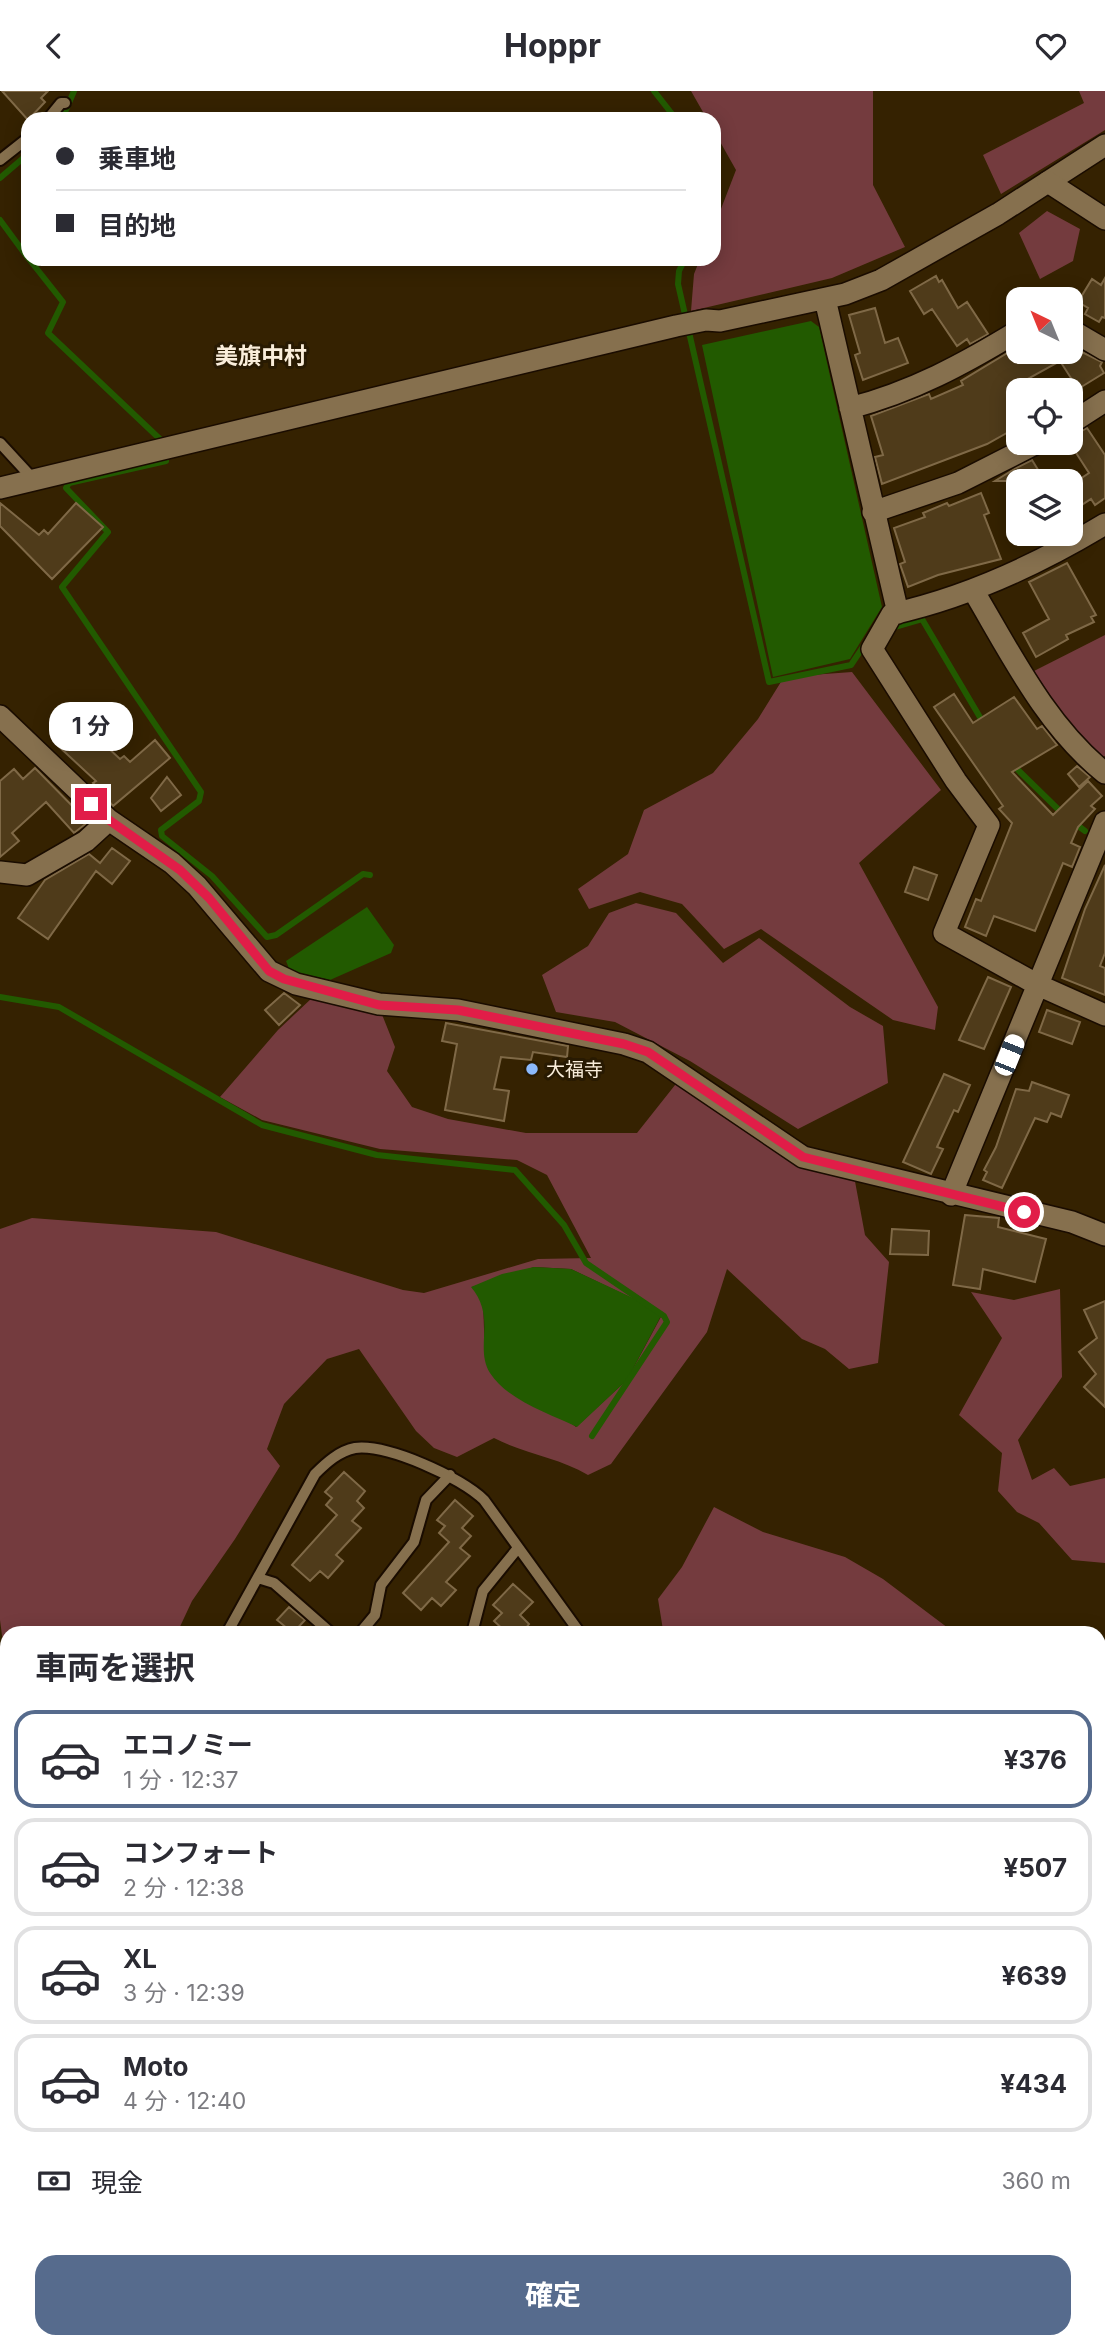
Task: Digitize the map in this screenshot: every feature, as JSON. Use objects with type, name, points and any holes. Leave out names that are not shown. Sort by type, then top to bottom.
[{"type":"street","points":[[0,488],[676,326],[706,320],[720,321],[825,299],[891,275],[1105,145]]},
{"type":"street","points":[[1048,182],[1105,219]]},
{"type":"street","points":[[825,299],[895,614]]},
{"type":"street","points":[[1083,337],[1105,350]]},
{"type":"street","points":[[850,408],[928,383],[1006,338]]},
{"type":"street","points":[[1083,415],[1105,401]]},
{"type":"street","points":[[873,512],[958,483],[1013,455]]},
{"type":"street","points":[[1105,524],[1044,559],[973,590],[895,614],[872,649],[956,781],[989,825],[944,933],[1038,985],[1105,1015]]},
{"type":"street","points":[[973,590],[1062,732],[1082,754],[1105,773]]},
{"type":"street","points":[[0,716],[109,820],[180,870],[209,898],[269,971],[284,979],[379,1005],[458,1010],[624,1044],[648,1052],[803,1157],[951,1195],[1072,1222],[1105,1235]]},
{"type":"street","points":[[0,872],[27,875],[86,841],[109,820]]},
{"type":"street","points":[[951,1195],[1105,822]]},
{"type":"lane","points":[[54,112],[61,103],[65,103]]},
{"type":"lane","points":[[0,160],[21,144]]},
{"type":"lane","points":[[0,443],[35,481]]},
{"type":"lane","points":[[231,1626],[314,1474],[340,1454],[354,1448],[369,1448],[450,1475],[484,1500],[575,1626]]},
{"type":"lane","points":[[369,1626],[381,1585],[414,1542],[426,1500],[450,1475]]},
{"type":"lane","points":[[474,1626],[483,1591],[518,1548]]},
{"type":"lane","points":[[258,1579],[274,1583],[323,1626]]},
{"type":"shaded area","points":[[691,91],[873,91],[873,185],[905,247],[832,278],[691,311],[697,266],[721,266],[721,209],[736,170],[721,143],[721,112],[703,112]]},
{"type":"shaded area","points":[[1079,91],[1105,91],[1105,130],[1001,194],[983,155],[1084,103]]},
{"type":"shaded area","points":[[1047,211],[1080,229],[1073,261],[1040,279],[1019,233]]},
{"type":"shaded area","points":[[811,321],[819,327],[882,607],[850,659],[773,677],[702,345]]},
{"type":"shaded area","points":[[1105,635],[1105,756],[1099,758],[1066,719],[1034,671]]},
{"type":"shaded area","points":[[852,672],[941,790],[859,863],[938,1007],[935,1030],[893,1020],[761,929],[724,949],[682,904],[640,892],[589,909],[578,889],[628,854],[644,810],[713,773],[758,719],[784,677]]},
{"type":"shaded area","points":[[636,903],[676,913],[723,963],[759,938],[850,1007],[883,1026],[888,1083],[798,1129],[690,1061],[615,1022],[556,1012],[542,975],[588,946],[609,913]]},
{"type":"shaded area","points":[[367,907],[394,945],[391,953],[330,980],[290,971],[286,961]]},
{"type":"shaded area","points":[[313,997],[381,1012],[395,1047],[387,1071],[412,1107],[448,1119],[526,1133],[637,1133],[679,1080],[800,1168],[854,1176],[865,1235],[889,1262],[878,1363],[849,1369],[825,1349],[802,1339],[727,1269],[707,1332],[611,1464],[588,1475],[494,1438],[457,1457],[434,1448],[416,1431],[359,1349],[327,1359],[284,1404],[267,1449],[280,1466],[235,1539],[192,1601],[180,1626],[1,1626],[0,1229],[32,1218],[216,1232],[403,1290],[424,1293],[538,1259],[591,1258],[547,1175],[517,1160],[380,1149],[262,1120],[220,1097],[278,1030]],"holes":[[[534,1267],[571,1269],[663,1313],[627,1380],[576,1427],[485,1357],[483,1301],[472,1287]]]},
{"type":"shaded area","points":[[534,1267],[571,1269],[663,1312],[627,1380],[577,1427],[518,1399],[498,1383],[486,1363],[483,1310],[471,1287],[502,1274]]},
{"type":"shaded area","points":[[1060,1289],[1062,1377],[1018,1440],[1032,1480],[1054,1468],[1070,1486],[1105,1478],[1105,1563],[1072,1560],[1039,1523],[1017,1512],[998,1491],[1002,1453],[959,1415],[1002,1338],[971,1292],[1014,1300]]},
{"type":"shaded area","points":[[714,1507],[763,1532],[845,1557],[883,1579],[945,1626],[662,1626],[658,1599],[682,1567]]},
{"type":"building","points":[[2,91],[48,91],[41,98],[45,102],[36,112],[21,112]]},
{"type":"building","points":[[936,276],[939,282],[942,280],[958,308],[967,302],[988,334],[970,344],[967,339],[957,346],[932,309],[924,314],[910,291]]},
{"type":"building","points":[[1105,278],[1105,318],[1102,317],[1099,322],[1085,314],[1088,308],[1083,305],[1083,294],[1092,279],[1101,285]]},
{"type":"building","points":[[875,308],[885,343],[898,338],[908,363],[863,380],[855,355],[860,353],[849,315]]},
{"type":"building","points":[[1083,352],[1102,362],[1100,366],[1104,373],[1083,386],[1083,378],[1071,378],[1062,364],[1083,364]]},
{"type":"building","points":[[1006,354],[1006,364],[1055,364],[1029,378],[1006,378],[1006,433],[987,444],[882,484],[875,457],[883,455],[871,416],[929,394],[931,399],[963,385],[961,381]]},
{"type":"building","points":[[1087,428],[1105,455],[1105,498],[1095,505],[1091,499],[1083,504],[1083,477],[1089,473],[1077,455],[1083,455],[1083,430]]},
{"type":"building","points":[[1032,460],[1038,469],[1014,469]]},
{"type":"building","points":[[1006,474],[1006,481],[995,481]]},
{"type":"building","points":[[981,493],[989,513],[984,515],[1001,559],[938,575],[908,587],[900,564],[905,562],[894,528],[925,517],[923,513],[947,503],[949,506]]},
{"type":"building","points":[[0,503],[39,535],[44,530],[48,534],[76,503],[103,527],[52,579],[0,526]]},
{"type":"building","points":[[1067,563],[1096,615],[1091,617],[1094,622],[1066,635],[1068,639],[1036,657],[1023,633],[1049,619],[1029,582]]},
{"type":"building","points":[[954,694],[973,723],[1014,697],[1037,729],[1042,726],[1057,745],[1012,772],[1053,815],[1088,781],[1102,796],[1091,806],[1095,809],[1078,827],[1071,843],[1080,847],[1072,867],[1063,863],[1035,931],[994,916],[986,936],[965,927],[976,899],[981,901],[1012,823],[999,809],[1003,806],[934,707]]},
{"type":"building","points":[[78,720],[120,759],[124,756],[130,762],[155,740],[170,758],[113,806],[93,783],[96,781],[56,744]]},
{"type":"building","points":[[1077,766],[1090,777],[1079,787],[1068,774]]},
{"type":"building","points":[[35,768],[88,822],[74,833],[46,802],[12,833],[19,841],[0,857],[0,781],[14,769],[23,779]]},
{"type":"building","points":[[167,777],[181,795],[161,811],[151,798]]},
{"type":"building","points":[[112,848],[130,861],[112,884],[96,871],[48,939],[18,918],[45,880],[89,854],[100,863]]},
{"type":"building","points":[[1105,865],[1105,953],[1100,966],[1105,968],[1105,995],[1062,978],[1085,909]]},
{"type":"building","points":[[914,867],[937,875],[928,900],[905,892]]},
{"type":"building","points":[[988,977],[1011,987],[984,1049],[959,1040]]},
{"type":"building","points":[[284,993],[300,1005],[279,1025],[265,1010]]},
{"type":"building","points":[[1047,1010],[1080,1022],[1072,1044],[1039,1032]]},
{"type":"building","points":[[446,1023],[568,1046],[567,1057],[533,1052],[531,1060],[501,1057],[494,1089],[509,1091],[504,1121],[445,1110],[457,1044],[442,1041]]},
{"type":"building","points":[[944,1074],[970,1085],[958,1112],[954,1110],[937,1147],[943,1149],[931,1174],[903,1162]]},
{"type":"building","points":[[1032,1082],[1069,1095],[1061,1117],[1051,1113],[1047,1122],[1035,1118],[1002,1188],[983,1180],[987,1172],[984,1170],[996,1147],[1016,1089],[1029,1091]]},
{"type":"building","points":[[965,1215],[999,1218],[998,1227],[1046,1239],[1035,1282],[983,1269],[980,1289],[953,1285]]},
{"type":"building","points":[[892,1229],[929,1231],[928,1255],[890,1254]]},
{"type":"building","points":[[1105,1301],[1105,1407],[1084,1387],[1096,1374],[1079,1352],[1097,1338],[1084,1310]]},
{"type":"building","points":[[344,1472],[365,1491],[357,1501],[364,1508],[352,1521],[361,1528],[336,1555],[343,1561],[328,1578],[320,1571],[310,1581],[292,1565],[337,1515],[326,1505],[332,1498],[325,1492]]},
{"type":"building","points":[[455,1500],[473,1516],[462,1528],[471,1536],[460,1548],[470,1556],[446,1582],[456,1590],[441,1606],[432,1598],[421,1610],[403,1593],[449,1542],[439,1533],[445,1526],[437,1520]]},
{"type":"building","points":[[513,1584],[533,1602],[520,1615],[529,1624],[499,1626],[494,1621],[502,1613],[493,1605]]},
{"type":"building","points":[[289,1607],[305,1620],[299,1626],[284,1626],[277,1620]]},
{"type":"waterway","points":[[65,112],[74,91]]},
{"type":"waterway","points":[[654,91],[670,112]]},
{"type":"waterway","points":[[0,178],[21,160]]},
{"type":"waterway","points":[[0,220],[21,248]]},
{"type":"waterway","points":[[35,266],[63,302],[48,333],[162,441]]},
{"type":"waterway","points":[[682,266],[678,284],[769,682],[851,665],[865,644]]},
{"type":"waterway","points":[[166,461],[69,483],[66,488],[108,532],[62,587],[201,792],[199,801],[161,830],[162,836],[212,876],[267,937],[276,935],[363,874],[370,875]]},
{"type":"waterway","points":[[891,628],[922,619],[984,724]]},
{"type":"waterway","points":[[1012,764],[1064,815]]},
{"type":"waterway","points":[[1073,822],[1085,831]]},
{"type":"waterway","points":[[0,997],[59,1007],[262,1125],[377,1155],[515,1170],[564,1225],[586,1263],[664,1316],[667,1322],[592,1436]]},
{"type":"place","name":"大福寺","points":[[532,1069]]},
{"type":"district","name":"美旗中村","points":[[261,356]]},
{"type":"route","points":[[91,804],[135,840],[180,870],[209,898],[269,971],[284,979],[379,1005],[429,1006],[458,1010],[624,1044],[648,1052],[803,1157],[1024,1212]]}]
